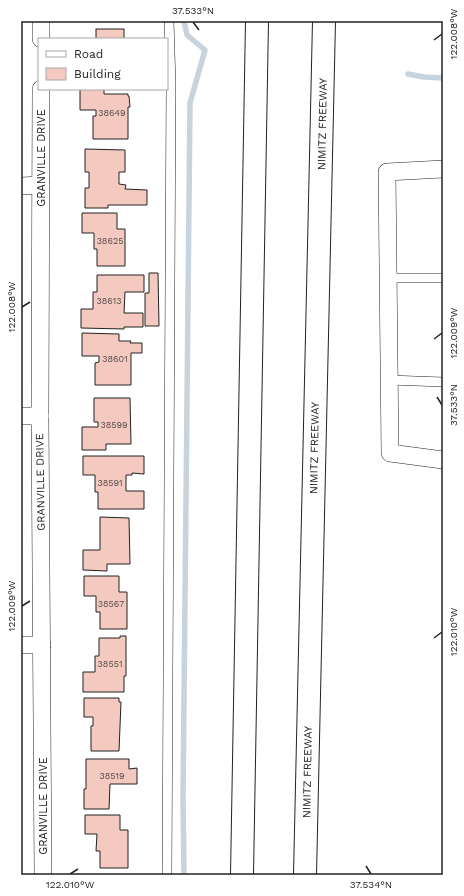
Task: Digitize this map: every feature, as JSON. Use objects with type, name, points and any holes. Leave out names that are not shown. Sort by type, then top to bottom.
[{"type":"highway","points":[[242,875],[257,21]]},
{"type":"highway","name":"NIMITZ FREEWAY","points":[[305,875],[324,21]]},
{"type":"street","points":[[41,21],[41,38]]},
{"type":"street","name":"GRANVILLE DRIVE","points":[[41,90],[40,416],[44,875]]},
{"type":"street","points":[[443,169],[387,172],[390,453],[443,460]]},
{"type":"street","points":[[21,186],[41,185]]},
{"type":"street","points":[[21,416],[40,416]]},
{"type":"street","points":[[21,645],[42,645]]},
{"type":"lane","points":[[167,875],[171,92],[169,21]]},
{"type":"lane","points":[[388,278],[443,278]]},
{"type":"lane","points":[[389,380],[443,382]]},
{"type":"building","points":[[96,29],[124,29],[124,38],[96,38]]},
{"type":"building","points":[[80,90],[104,90],[104,94],[128,94],[130,107],[128,107],[128,139],[93,139],[93,116],[96,116],[96,110],[80,110]]},
{"type":"building","points":[[85,149],[125,150],[125,172],[119,172],[119,184],[126,185],[125,189],[147,190],[147,205],[108,205],[108,208],[85,208],[85,188],[89,188],[89,172],[85,172]]},
{"type":"building","points":[[82,213],[117,213],[117,229],[125,229],[125,266],[97,266],[97,249],[94,249],[94,233],[82,233]]},
{"type":"building","points":[[149,273],[158,273],[159,326],[145,326],[145,293],[149,293]]},
{"type":"building","points":[[97,275],[144,275],[144,292],[125,292],[124,313],[143,313],[143,327],[124,327],[124,329],[81,328],[81,309],[93,309],[93,292],[97,292]]},
{"type":"building","points":[[82,333],[119,334],[119,341],[142,343],[142,353],[131,353],[131,385],[95,385],[95,363],[99,362],[99,356],[82,356]]},
{"type":"building","points":[[94,398],[130,398],[131,444],[106,444],[106,450],[82,450],[82,427],[98,427],[98,422],[94,422]]},
{"type":"building","points":[[83,456],[144,456],[144,474],[132,473],[132,475],[126,475],[126,491],[144,491],[144,509],[98,509],[98,492],[95,492],[95,475],[83,475]]},
{"type":"building","points":[[100,517],[129,518],[130,564],[107,564],[107,571],[83,570],[83,550],[100,550]]},
{"type":"building","points":[[84,576],[119,576],[119,592],[127,592],[127,629],[100,629],[100,612],[96,612],[96,596],[84,596]]},
{"type":"building","points":[[120,636],[126,636],[126,676],[124,676],[124,692],[83,692],[83,672],[95,672],[95,656],[99,656],[99,638],[120,638]]},
{"type":"building","points":[[84,698],[119,698],[119,702],[121,702],[119,751],[91,751],[91,726],[93,726],[93,717],[84,717]]},
{"type":"building","points":[[86,759],[129,759],[129,769],[137,768],[137,784],[110,784],[109,809],[84,809]]},
{"type":"building","points":[[85,815],[120,815],[120,830],[128,830],[128,868],[100,868],[100,851],[96,851],[97,834],[85,834]]},
{"type":"waterway","points":[[184,21],[187,35],[205,50],[190,103],[183,798],[184,875]]},
{"type":"waterway","points":[[408,74],[443,78]]}]
